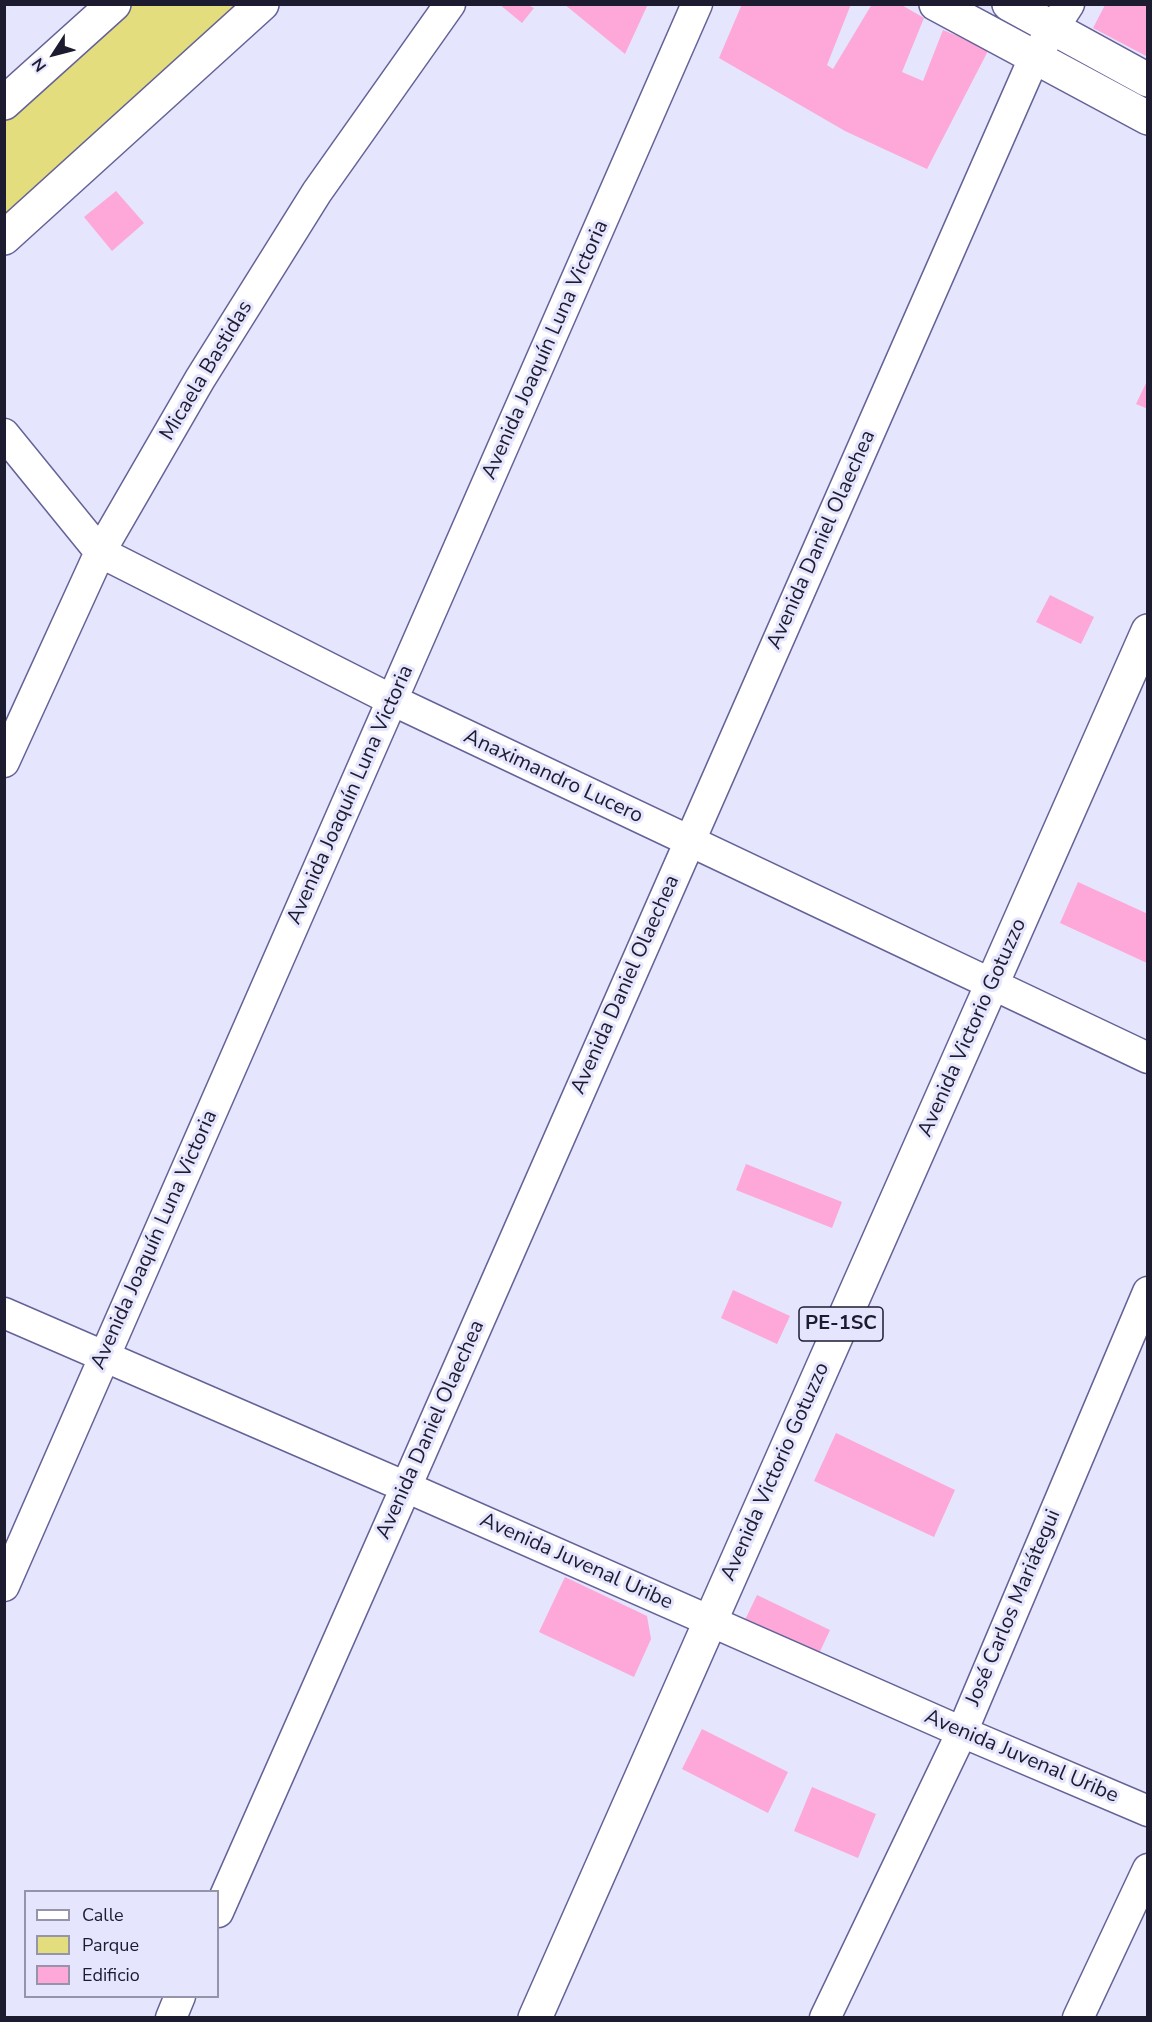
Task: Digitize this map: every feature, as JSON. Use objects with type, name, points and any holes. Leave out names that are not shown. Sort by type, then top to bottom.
[{"type":"main road","points":[[4,103],[114,4]]},
{"type":"main road","points":[[4,238],[262,4]]},
{"type":"main road","points":[[936,4],[1148,118]]},
{"type":"main road","points":[[1009,4],[1061,17],[1148,80]]},
{"type":"main road","name":"Avenida Victorio Gotuzzo","points":[[535,2018],[1148,631]]},
{"type":"street","name":"Micaela Bastidas","points":[[4,762],[100,552],[200,379],[317,192],[450,4]]},
{"type":"street","name":"Avenida Joaquín Luna Victoria","points":[[4,1586],[697,4]]},
{"type":"street","name":"Avenida Daniel Olaechea","points":[[219,1910],[1034,58],[1061,17]]},
{"type":"street","name":"Anaximandro Lucero","points":[[4,434],[100,552],[392,700],[1148,1058]]},
{"type":"street","name":"José Carlos Mariátegui","points":[[825,2018],[962,1732],[1148,1292]]},
{"type":"street","name":"Avenida Juvenal Uribe","points":[[4,1313],[105,1355],[709,1622],[1148,1811]]},
{"type":"street","points":[[1078,2018],[1148,1869]]},
{"type":"street","points":[[171,2018],[179,1998]]},
{"type":"green space","points":[[97,5],[265,5],[5,227],[4,88]]},
{"type":"building","points":[[499,4],[526,4],[534,8],[522,23]]},
{"type":"building","points":[[564,4],[648,4],[625,54]]},
{"type":"building","points":[[742,4],[851,4],[827,65],[833,69],[872,4],[900,4],[924,18],[902,72],[923,81],[943,30],[989,49],[927,169],[845,131],[719,58]]},
{"type":"building","points":[[1105,5],[1146,5],[1148,57],[1093,28]]},
{"type":"building","points":[[116,191],[144,223],[112,251],[84,217]]},
{"type":"building","points":[[1148,379],[1148,409],[1136,404]]},
{"type":"building","points":[[1050,595],[1094,617],[1081,644],[1036,622]]},
{"type":"building","points":[[1078,882],[1148,914],[1147,963],[1060,923]]},
{"type":"building","points":[[746,1164],[842,1202],[832,1228],[736,1190]]},
{"type":"building","points":[[733,1290],[790,1316],[777,1344],[721,1318]]},
{"type":"building","points":[[836,1433],[955,1490],[934,1537],[814,1481]]},
{"type":"building","points":[[565,1577],[647,1616],[651,1639],[634,1677],[539,1632]]},
{"type":"building","points":[[757,1595],[830,1630],[816,1660],[742,1626]]},
{"type":"building","points":[[702,1729],[788,1772],[768,1813],[682,1769]]},
{"type":"building","points":[[812,1787],[876,1814],[858,1858],[794,1831]]}]
